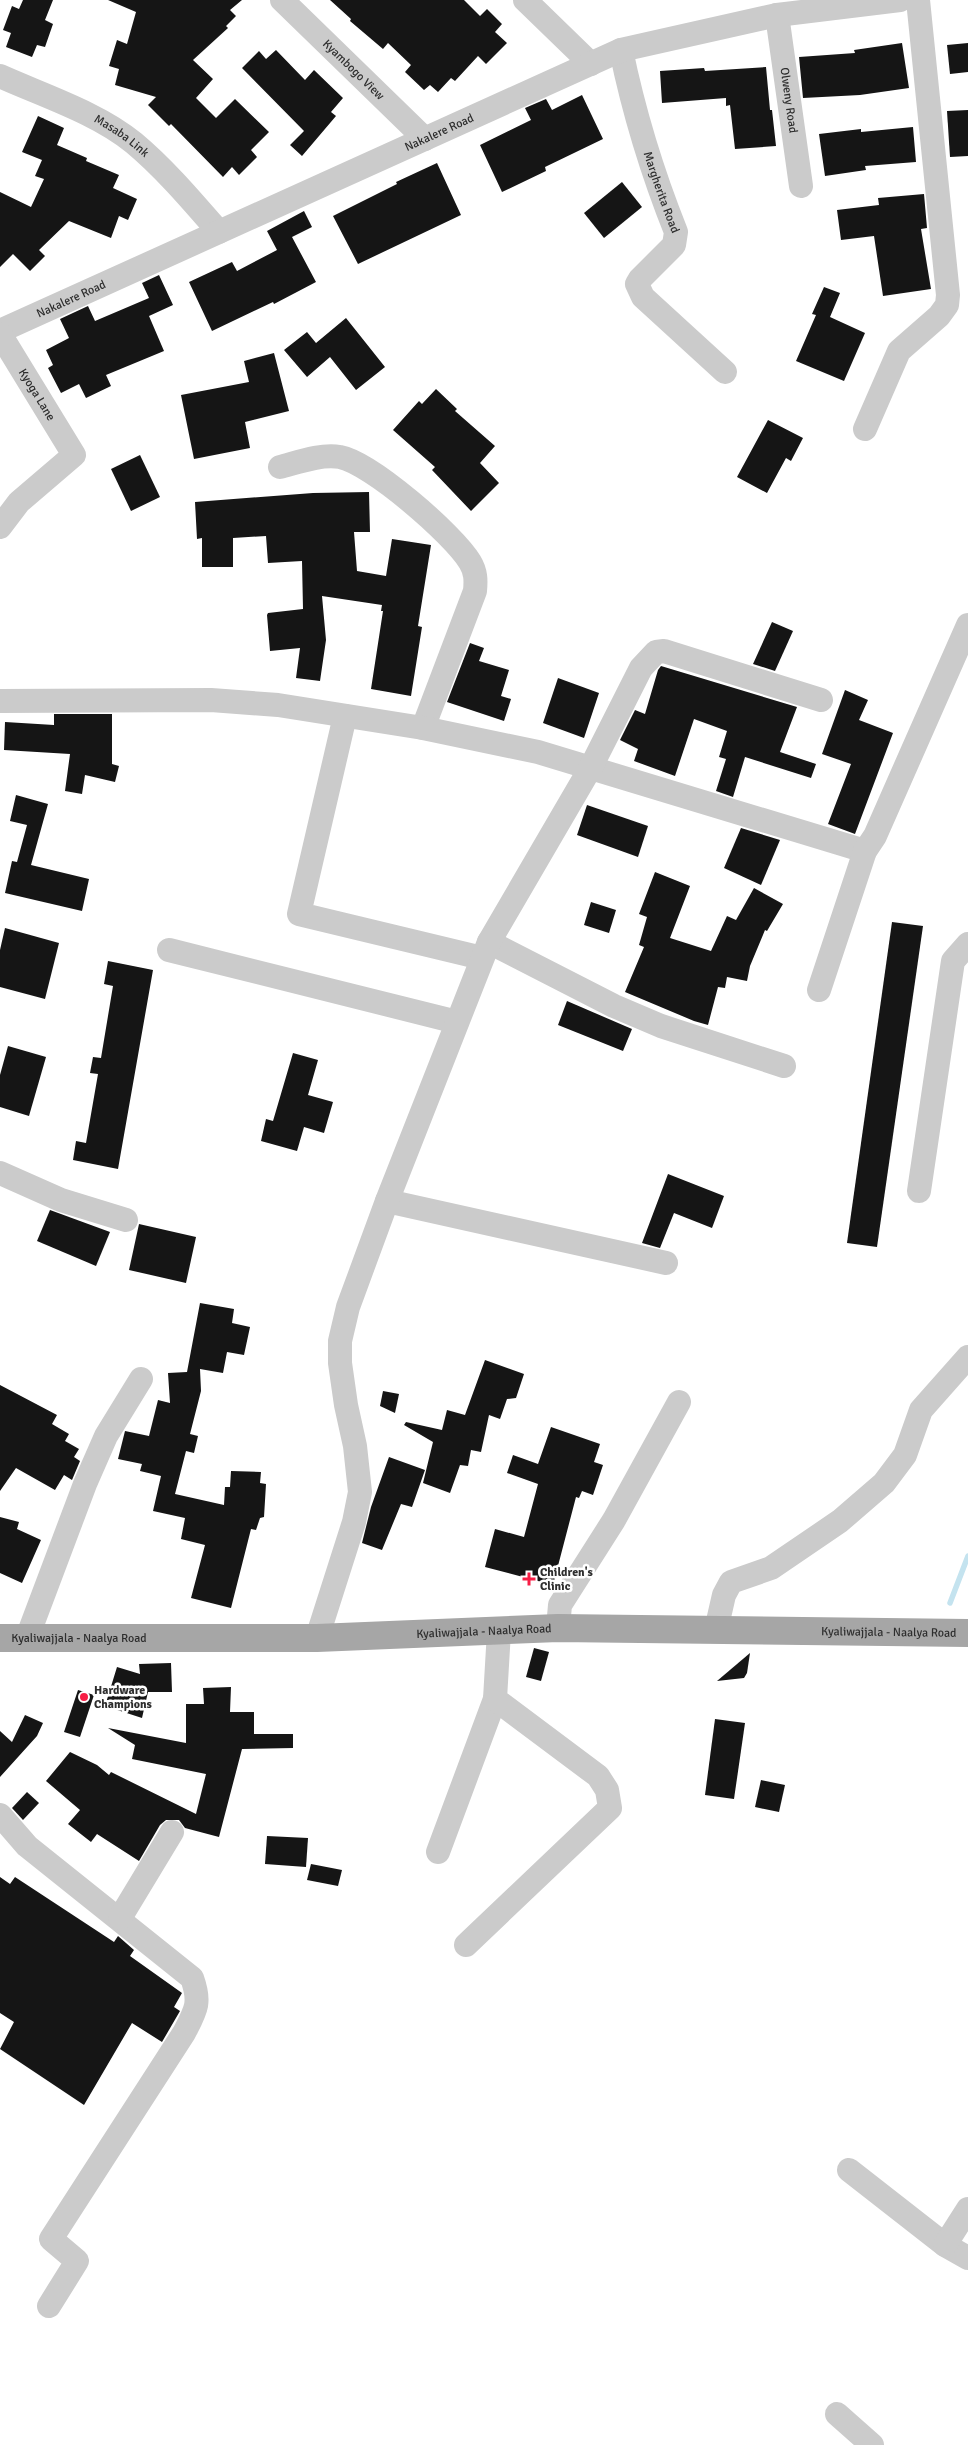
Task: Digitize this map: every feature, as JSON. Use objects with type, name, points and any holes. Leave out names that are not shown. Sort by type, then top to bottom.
[{"type":"main road","name":"Kyaliwajjala - Naalya Road","points":[[0,1638],[317,1638],[558,1628],[968,1633]]},
{"type":"street","name":"Kyambogo View","points":[[282,0],[425,139]]},
{"type":"street","points":[[524,0],[591,64]]},
{"type":"street","name":"Nakalere Road","points":[[0,332],[621,50],[777,15],[839,4],[900,0]]},
{"type":"street","points":[[865,429],[899,352],[939,316],[947,305],[948,295],[918,0]]},
{"type":"street","name":"Olweny Road","points":[[777,15],[801,186]]},
{"type":"street","name":"Margherita Road","points":[[621,50],[642,140],[676,232],[674,245],[637,284],[643,298],[725,372]]},
{"type":"street","name":"Masaba Link","points":[[0,76],[97,119],[133,142],[170,176],[219,232]]},
{"type":"street","name":"Kyoga Lane","points":[[0,332],[74,455],[19,502],[0,527]]},
{"type":"street","points":[[280,467],[324,456],[353,461],[387,483],[457,544],[470,562],[477,577],[475,591],[423,728]]},
{"type":"street","points":[[819,990],[865,851],[879,827],[968,625]]},
{"type":"street","points":[[317,1638],[354,1522],[360,1492],[355,1446],[346,1405],[340,1363],[340,1341],[348,1307],[387,1201],[485,950],[591,768],[641,668],[656,652],[664,651],[821,700]]},
{"type":"street","points":[[0,702],[211,700],[278,706],[423,728],[538,752],[865,851]]},
{"type":"street","points":[[345,716],[299,914],[485,950],[661,1026],[784,1066]]},
{"type":"street","points":[[919,1191],[953,961],[968,944]]},
{"type":"street","points":[[168,950],[457,1022]]},
{"type":"street","points":[[0,1173],[61,1200],[126,1220]]},
{"type":"street","points":[[387,1201],[666,1263]]},
{"type":"street","points":[[716,1630],[724,1595],[732,1582],[771,1568],[840,1521],[884,1483],[905,1455],[921,1410],[968,1357]]},
{"type":"street","points":[[27,1638],[85,1484],[106,1436],[141,1379]]},
{"type":"street","points":[[558,1628],[560,1605],[614,1520],[679,1402]]},
{"type":"street","points":[[438,1852],[496,1699],[498,1631]]},
{"type":"street","points":[[466,1945],[610,1808],[607,1790],[598,1776],[496,1699]]},
{"type":"street","points":[[0,1815],[28,1846],[120,1918],[192,1978],[198,1994],[195,2011],[184,2033],[51,2240],[77,2260],[49,2306]]},
{"type":"street","points":[[120,1918],[172,1832]]},
{"type":"street","points":[[849,2170],[945,2245],[968,2258]]},
{"type":"street","points":[[945,2245],[968,2209]]},
{"type":"street","points":[[837,2414],[872,2445]]},
{"type":"building","points":[[23,0],[53,0],[45,20],[53,24],[45,47],[37,45],[32,57],[6,47],[11,33],[3,30],[12,6],[19,9]]},
{"type":"building","points":[[108,0],[242,0],[230,10],[236,16],[226,26],[228,28],[193,60],[213,79],[196,98],[216,118],[235,99],[269,132],[251,150],[257,157],[239,175],[232,167],[223,177],[171,124],[169,126],[148,105],[156,97],[115,85],[119,69],[109,66],[117,40],[127,44],[136,12]]},
{"type":"building","points":[[330,0],[464,0],[480,16],[487,9],[502,24],[495,32],[507,43],[486,64],[478,56],[455,81],[451,78],[438,92],[430,85],[424,90],[405,72],[411,65],[388,43],[383,49],[350,21],[351,19]]},
{"type":"building","points":[[902,43],[909,88],[860,95],[803,98],[799,57],[855,53],[854,50]]},
{"type":"building","points":[[968,43],[968,72],[950,74],[947,45]]},
{"type":"building","points":[[276,50],[305,80],[314,70],[343,98],[331,112],[336,116],[302,156],[290,145],[304,131],[242,68],[259,51],[266,59]]},
{"type":"building","points":[[766,67],[776,146],[735,149],[730,105],[726,106],[726,98],[662,103],[660,71],[704,68],[705,71]]},
{"type":"building","points":[[582,95],[603,139],[545,167],[546,171],[502,192],[480,145],[531,120],[525,108],[546,99],[552,110]]},
{"type":"building","points":[[968,110],[968,156],[950,157],[947,111]]},
{"type":"building","points":[[38,116],[64,128],[57,145],[87,158],[86,161],[119,175],[113,188],[137,199],[128,220],[119,216],[111,238],[69,221],[39,250],[45,256],[30,271],[13,254],[0,267],[0,192],[31,207],[44,179],[35,176],[42,160],[22,152]]},
{"type":"building","points":[[913,127],[916,162],[865,166],[866,170],[825,176],[819,134],[861,129],[861,132]]},
{"type":"building","points":[[437,163],[461,215],[358,264],[333,216],[397,184],[396,182]]},
{"type":"building","points":[[622,182],[642,207],[604,238],[584,213]]},
{"type":"building","points":[[924,194],[927,228],[921,229],[931,289],[883,296],[874,236],[841,240],[837,210],[879,205],[878,198]]},
{"type":"building","points":[[304,211],[312,227],[292,237],[316,282],[274,304],[273,302],[212,331],[189,282],[232,262],[237,271],[277,250],[267,231]]},
{"type":"building","points":[[159,275],[173,305],[149,316],[164,351],[106,375],[111,386],[86,398],[79,384],[61,393],[48,368],[53,365],[46,350],[69,338],[60,319],[88,306],[95,321],[149,298],[142,283]]},
{"type":"building","points":[[824,287],[840,293],[830,317],[865,333],[844,381],[796,361],[816,315],[812,314]]},
{"type":"building","points":[[346,318],[385,367],[356,390],[330,357],[307,377],[284,350],[307,332],[316,343]]},
{"type":"building","points":[[274,353],[289,411],[245,422],[250,448],[194,459],[181,395],[249,382],[244,361]]},
{"type":"building","points":[[436,389],[457,409],[455,411],[495,446],[480,463],[499,483],[471,511],[432,470],[435,467],[393,430],[419,401],[422,404]]},
{"type":"building","points":[[768,420],[803,438],[791,461],[786,458],[767,493],[737,477]]},
{"type":"building","points":[[140,455],[160,497],[131,511],[111,469]]},
{"type":"building","points":[[369,492],[370,532],[354,532],[357,571],[386,576],[392,539],[431,545],[418,626],[422,627],[411,696],[371,689],[383,611],[381,611],[382,605],[322,596],[326,640],[320,681],[296,678],[300,648],[270,651],[267,615],[268,613],[303,609],[302,561],[268,563],[266,536],[233,538],[233,567],[202,567],[202,538],[197,539],[195,502],[313,493]]},
{"type":"building","points":[[772,622],[793,631],[775,671],[753,664]]},
{"type":"building","points":[[470,643],[484,648],[479,661],[509,670],[501,696],[511,699],[504,721],[447,702]]},
{"type":"building","points":[[661,666],[797,707],[780,752],[816,764],[811,778],[745,757],[733,797],[716,791],[726,759],[719,757],[727,731],[694,719],[675,776],[634,761],[638,749],[620,740],[635,710],[645,714],[658,670]]},
{"type":"building","points":[[558,678],[599,693],[584,738],[543,723]]},
{"type":"building","points":[[845,690],[868,700],[859,720],[893,733],[855,834],[828,824],[851,764],[822,754]]},
{"type":"building","points":[[54,714],[112,714],[112,764],[119,766],[115,782],[85,775],[82,794],[65,791],[70,754],[4,750],[5,722],[54,725]]},
{"type":"building","points":[[16,795],[48,804],[31,865],[89,879],[82,911],[5,893],[12,861],[17,862],[27,825],[10,821]]},
{"type":"building","points":[[587,805],[648,826],[638,857],[577,835]]},
{"type":"building","points":[[741,828],[780,840],[761,885],[724,868]]},
{"type":"building","points":[[655,872],[690,886],[670,938],[711,951],[727,916],[736,920],[754,888],[783,904],[767,931],[765,930],[750,966],[747,981],[727,977],[725,988],[718,987],[708,1025],[625,992],[644,947],[639,945],[647,917],[639,914]]},
{"type":"building","points":[[591,902],[616,910],[609,933],[584,925]]},
{"type":"building","points":[[892,922],[923,926],[877,1247],[847,1243]]},
{"type":"building","points":[[5,928],[59,943],[45,999],[0,987],[0,950]]},
{"type":"building","points":[[108,961],[153,970],[118,1169],[73,1160],[76,1141],[86,1143],[98,1074],[90,1073],[93,1057],[101,1058],[113,986],[104,984]]},
{"type":"building","points":[[567,1001],[632,1029],[623,1051],[558,1025]]},
{"type":"building","points":[[8,1046],[46,1057],[29,1116],[0,1107],[0,1075]]},
{"type":"building","points":[[293,1053],[318,1060],[308,1095],[333,1102],[324,1133],[304,1127],[297,1151],[261,1141],[266,1119],[273,1121]]},
{"type":"building","points":[[668,1174],[724,1196],[712,1228],[674,1213],[660,1248],[642,1243]]},
{"type":"building","points":[[50,1210],[110,1232],[96,1266],[37,1241]]},
{"type":"building","points":[[139,1224],[196,1237],[186,1283],[129,1270]]},
{"type":"building","points":[[200,1303],[234,1309],[232,1323],[250,1327],[244,1355],[227,1352],[223,1373],[200,1369],[201,1391],[190,1434],[198,1436],[194,1453],[186,1451],[175,1494],[224,1505],[225,1487],[230,1487],[231,1471],[261,1472],[260,1483],[266,1484],[264,1517],[260,1518],[256,1530],[251,1529],[231,1608],[191,1598],[205,1545],[181,1539],[185,1518],[153,1511],[161,1476],[140,1471],[142,1464],[118,1459],[125,1431],[149,1436],[158,1400],[170,1403],[168,1373],[187,1372]]},
{"type":"building","points":[[485,1360],[524,1374],[516,1398],[507,1399],[500,1419],[489,1415],[481,1452],[471,1450],[468,1466],[460,1465],[450,1493],[423,1483],[433,1442],[404,1425],[406,1422],[442,1430],[447,1410],[465,1415]]},
{"type":"building","points":[[0,1385],[57,1415],[52,1424],[69,1434],[65,1441],[79,1449],[74,1457],[80,1461],[72,1480],[64,1475],[55,1490],[16,1468],[0,1491]]},
{"type":"building","points":[[383,1391],[399,1394],[395,1413],[380,1406]]},
{"type":"building","points":[[551,1427],[600,1444],[594,1462],[603,1465],[593,1495],[582,1491],[579,1498],[576,1497],[553,1585],[485,1567],[495,1529],[524,1537],[538,1484],[507,1473],[513,1455],[538,1464]]},
{"type":"building","points":[[389,1457],[425,1470],[412,1507],[401,1504],[382,1550],[362,1543],[371,1507]]},
{"type":"building","points":[[0,1517],[19,1522],[17,1529],[41,1540],[22,1583],[0,1573]]},
{"type":"building","points":[[534,1648],[549,1652],[541,1681],[526,1677]]},
{"type":"building","points":[[750,1653],[747,1673],[744,1678],[717,1681]]},
{"type":"building","points":[[171,1663],[172,1692],[148,1692],[142,1718],[105,1706],[117,1667],[140,1674],[139,1664]]},
{"type":"building","points":[[231,1687],[230,1712],[254,1712],[254,1734],[293,1734],[293,1748],[242,1749],[219,1837],[185,1828],[179,1820],[166,1820],[160,1825],[139,1861],[97,1834],[91,1842],[68,1824],[80,1810],[46,1781],[70,1752],[97,1765],[109,1775],[111,1772],[196,1814],[206,1774],[132,1759],[135,1745],[108,1728],[186,1743],[186,1704],[204,1704],[203,1688]]},
{"type":"building","points":[[78,1690],[94,1695],[80,1737],[64,1732]]},
{"type":"building","points":[[25,1715],[43,1723],[37,1736],[0,1777],[0,1731],[12,1742]]},
{"type":"building","points":[[715,1719],[745,1723],[734,1799],[705,1795]]},
{"type":"building","points":[[761,1780],[785,1785],[779,1812],[755,1807]]},
{"type":"building","points":[[27,1792],[39,1803],[23,1820],[12,1808]]},
{"type":"building","points":[[267,1836],[308,1838],[306,1867],[265,1864]]},
{"type":"building","points":[[311,1864],[342,1870],[338,1886],[307,1880]]},
{"type":"building","points":[[0,1877],[10,1884],[15,1877],[114,1942],[118,1936],[134,1950],[130,1956],[182,1993],[174,2007],[180,2011],[162,2042],[132,2023],[84,2105],[0,2049],[14,2022],[0,2013]]},
{"type":"waterway","points":[[950,1603],[968,1556]]},
{"type":"place","name":"Children's Clinic","points":[[529,1579]]},
{"type":"place","name":"Hardware Champions","points":[[84,1697]]}]
